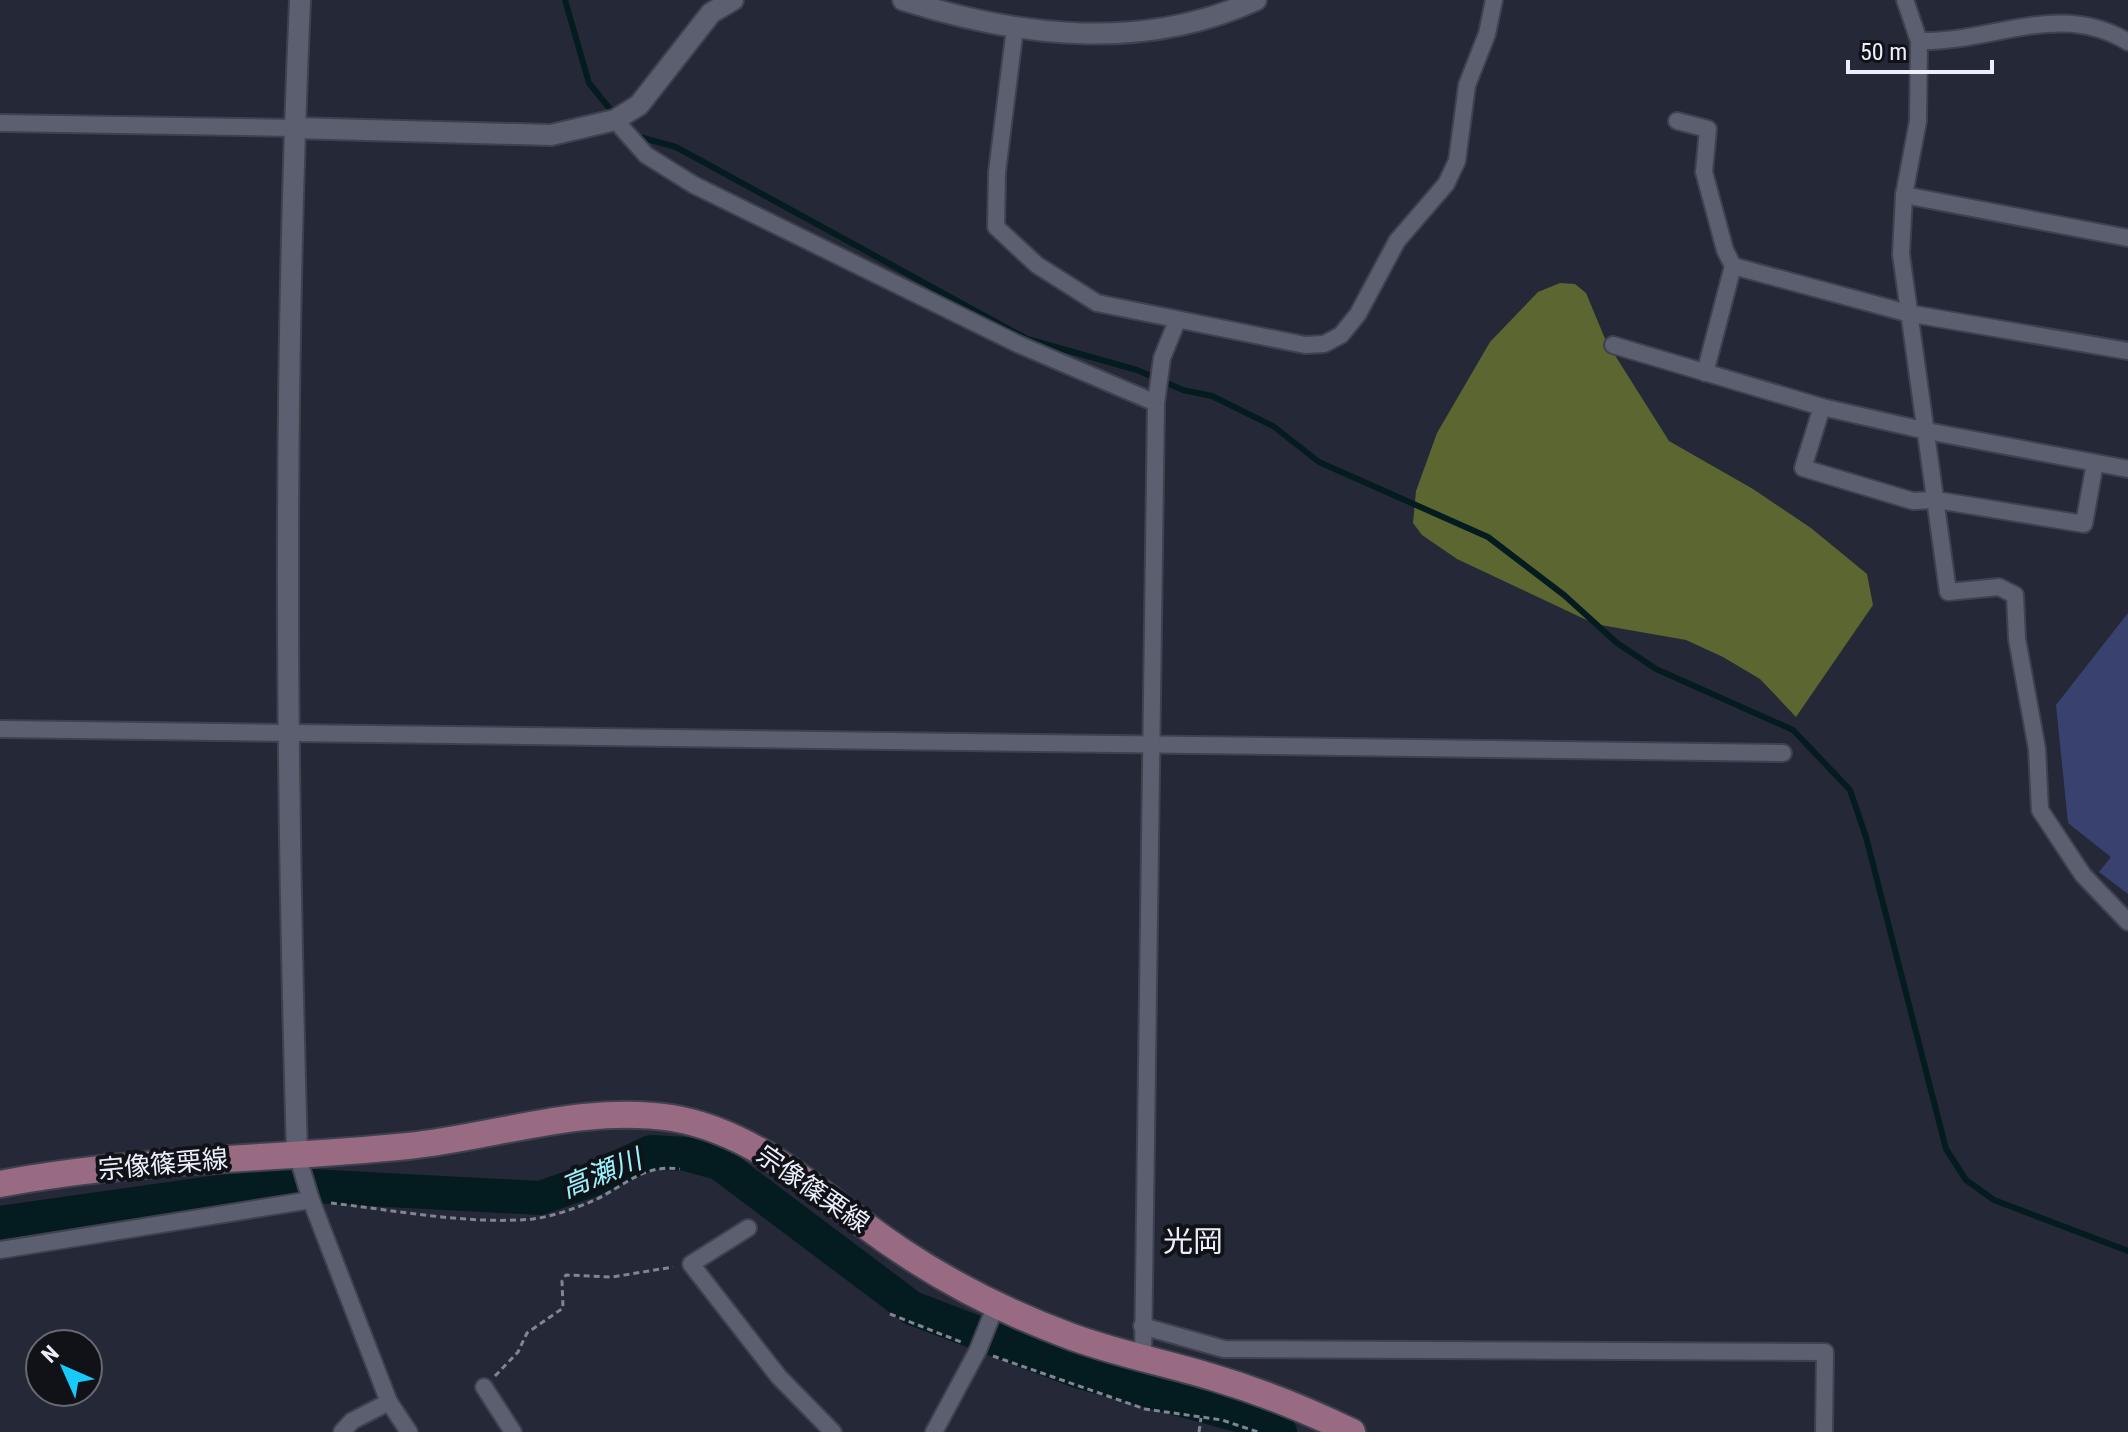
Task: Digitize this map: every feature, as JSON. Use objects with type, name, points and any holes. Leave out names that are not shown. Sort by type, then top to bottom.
[{"type":"main road","name":"宗像篠栗線","points":[[0,1184],[61,1172],[300,1162],[588,1117],[635,1115],[674,1119],[725,1133],[756,1148],[899,1249],[996,1305],[1068,1335],[1212,1377],[1352,1432]]},
{"type":"street","points":[[300,0],[294,128],[289,868],[300,1162],[310,1197],[389,1402],[409,1432]]},
{"type":"street","points":[[0,123],[551,135],[615,120],[639,105],[693,33],[711,13],[733,0]]},
{"type":"street","points":[[903,0],[937,5],[1015,28],[1116,35],[1173,27],[1227,14],[1256,0]]},
{"type":"street","points":[[1015,28],[997,172],[996,227],[1037,265],[1097,303],[1305,345],[1324,344],[1341,335],[1358,314],[1397,241],[1446,184],[1457,161],[1467,85],[1487,34],[1494,0]]},
{"type":"street","points":[[1905,0],[1919,41],[1918,121],[1904,195],[1901,254],[1948,592],[1999,587],[2015,595],[2017,639],[2037,749],[2040,810],[2083,875],[2128,922]]},
{"type":"street","points":[[1919,41],[1981,37],[2035,21],[2061,20],[2092,25],[2128,42]]},
{"type":"street","points":[[615,120],[646,155],[694,185],[1020,345],[1156,403]]},
{"type":"street","points":[[1677,121],[1708,129],[1704,172],[1725,250],[1733,266],[1705,373]]},
{"type":"street","points":[[1904,195],[2128,238]]},
{"type":"street","points":[[1733,266],[1907,313],[2128,351]]},
{"type":"street","points":[[1143,1359],[1156,403],[1162,358],[1177,321]]},
{"type":"street","points":[[1613,345],[1822,407],[1927,431],[2128,469]]},
{"type":"street","points":[[1822,407],[1803,468],[1913,501],[1936,500],[2084,524],[2095,463]]},
{"type":"street","points":[[0,729],[1783,753]]},
{"type":"street","points":[[0,1250],[310,1197]]},
{"type":"street","points":[[748,1228],[691,1264],[779,1377],[833,1432]]},
{"type":"street","points":[[934,1432],[978,1350],[996,1305]]},
{"type":"street","points":[[1142,1326],[1224,1349],[1825,1352],[1824,1432]]},
{"type":"street","points":[[484,1387],[513,1432]]},
{"type":"street","points":[[342,1432],[352,1421],[389,1402]]},
{"type":"path","points":[[310,1197],[434,1214],[532,1219],[564,1212],[597,1198],[639,1173],[660,1166],[680,1169]]},
{"type":"path","points":[[484,1387],[518,1352],[527,1333],[563,1308],[562,1281],[566,1275],[612,1277],[691,1264]]},
{"type":"path","points":[[890,1314],[978,1350],[1145,1409],[1258,1432]]},
{"type":"path","points":[[1199,1432],[1201,1418]]},
{"type":"green space","points":[[1560,283],[1575,284],[1586,293],[1606,341],[1669,441],[1753,489],[1811,528],[1867,574],[1873,605],[1796,717],[1760,679],[1723,657],[1686,640],[1595,624],[1457,559],[1422,535],[1413,523],[1416,491],[1437,433],[1490,342],[1538,292]]},
{"type":"building","points":[[2128,613],[2128,894],[2099,872],[2111,857],[2068,823],[2056,705]]},
{"type":"waterway","points":[[565,0],[589,83],[614,114]]},
{"type":"waterway","points":[[636,136],[676,147],[1027,339],[1137,370],[1183,390],[1212,396],[1273,426],[1319,462],[1488,537],[1564,595],[1617,643],[1656,669],[1793,730],[1850,790],[1866,837],[1946,1149],[1966,1180],[1994,1200],[2128,1251]]},
{"type":"waterway","name":"高瀬川","points":[[0,1223],[274,1184],[540,1198],[589,1181],[651,1152],[686,1154],[719,1163],[912,1308],[1080,1372],[1263,1422],[1280,1432]]},
{"type":"district","name":"光岡","points":[[1193,1242]]}]
